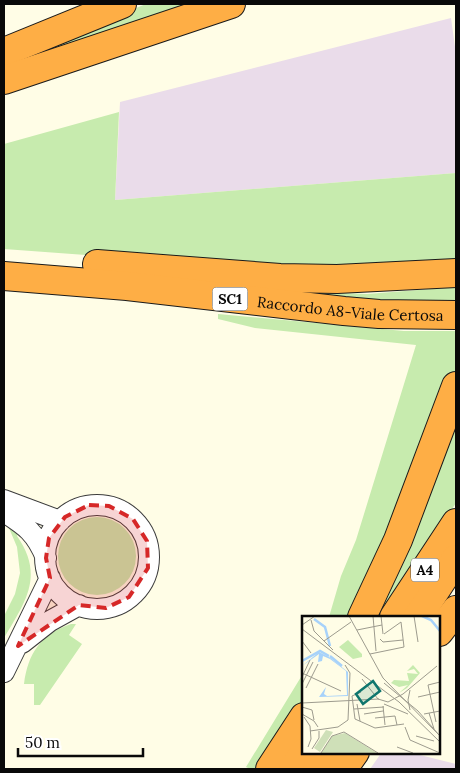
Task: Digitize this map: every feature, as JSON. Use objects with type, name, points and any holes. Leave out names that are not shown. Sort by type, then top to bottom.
[{"type":"highway","points":[[4,52],[122,4]]},
{"type":"highway","points":[[4,80],[231,4]]},
{"type":"highway","points":[[4,257],[280,278],[337,279],[456,273]]},
{"type":"highway","name":"Raccordo A8-Viale Certosa","points":[[4,276],[126,286],[344,311],[379,314],[456,315]]},
{"type":"highway","points":[[362,616],[402,531],[456,386]]},
{"type":"highway","name":"A4","points":[[395,616],[456,523]]},
{"type":"highway","name":"A4","points":[[419,616],[456,559]]},
{"type":"highway","points":[[440,631],[456,610]]},
{"type":"highway","points":[[270,769],[302,719]]},
{"type":"highway","points":[[293,769],[304,753]]},
{"type":"highway","points":[[317,769],[328,753]]},
{"type":"highway","points":[[343,769],[354,753]]},
{"type":"street","points":[[4,500],[60,521]]},
{"type":"street","points":[[4,512],[27,527],[38,540],[46,558],[50,578],[62,594],[79,605],[92,608],[106,608],[129,597],[140,587],[146,575],[149,548],[141,529],[133,518],[109,506],[96,505],[82,507],[60,521],[49,538],[46,558]]},
{"type":"street","points":[[4,672],[50,578]]},
{"type":"street","points":[[18,646],[50,622],[79,605]]},
{"type":"highlighted area","points":[[89,505],[109,506],[133,519],[147,541],[148,568],[129,597],[106,608],[79,605],[18,646],[50,578],[46,558],[49,538],[65,517]]},
{"type":"shaded area","points":[[451,18],[456,54],[456,173],[115,200],[120,102]]},
{"type":"shaded area","points":[[381,753],[412,753],[456,764],[456,769],[370,769]]},
{"type":"green space","points":[[146,4],[192,4],[4,67],[4,61]]},
{"type":"green space","points":[[119,112],[115,200],[456,173],[456,262],[263,268],[4,249],[4,144]]},
{"type":"green space","points":[[456,287],[456,304],[419,306],[309,297],[310,292],[367,294]]},
{"type":"green space","points":[[218,314],[404,331],[456,331],[456,503],[382,616],[372,616],[415,464],[351,616],[329,616],[341,576],[356,540],[416,345],[255,328],[218,319]]},
{"type":"green space","points":[[97,517],[112,520],[124,529],[133,541],[136,556],[133,571],[124,583],[112,592],[97,595],[82,592],[70,583],[61,571],[58,556],[61,541],[70,529],[82,520]]},
{"type":"green space","points":[[9,528],[18,533],[17,536],[30,564],[31,576],[25,600],[4,638],[4,616],[15,594],[20,573],[17,547]]},
{"type":"green space","points":[[71,624],[76,624],[69,635],[82,644],[40,705],[34,705],[34,684],[24,684],[33,654],[44,639]]},
{"type":"green space","points":[[302,675],[302,706],[262,769],[246,767]]}]
